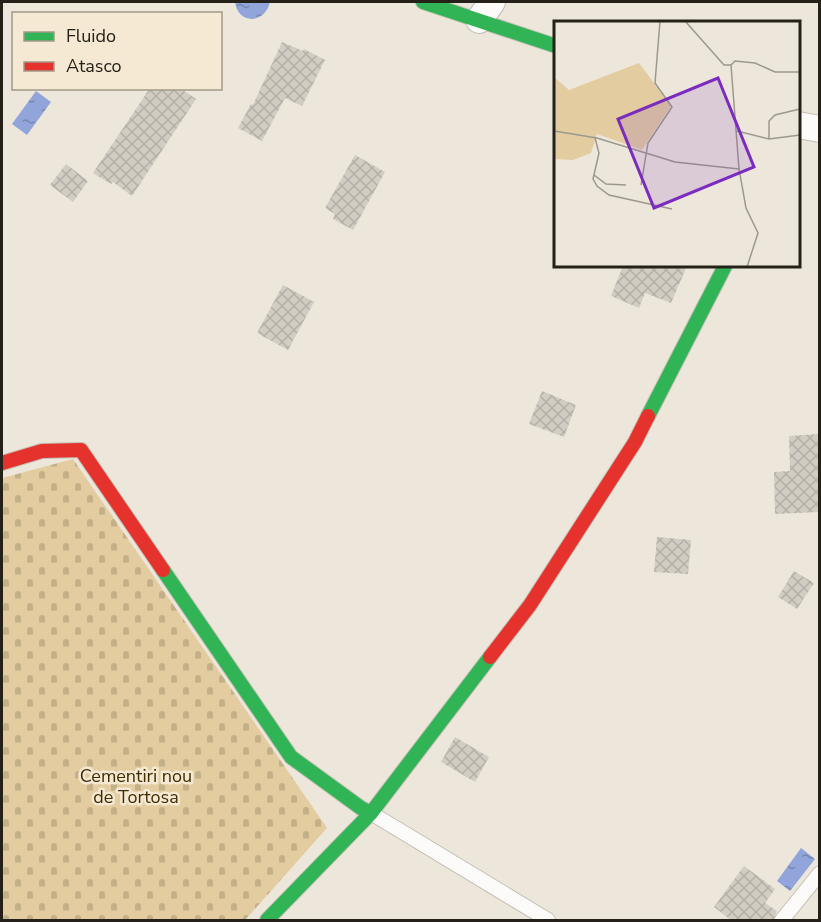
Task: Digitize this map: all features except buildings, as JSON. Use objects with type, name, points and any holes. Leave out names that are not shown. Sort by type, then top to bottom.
[{"type":"street","points":[[423,2],[485,11],[554,46]]},
{"type":"street","points":[[800,125],[819,129]]},
{"type":"street","points":[[267,921],[371,813],[530,605],[635,442],[724,267]]},
{"type":"street","points":[[2,463],[42,451],[81,450],[291,757],[371,813]]},
{"type":"lane","points":[[371,813],[548,921]]},
{"type":"lane","points":[[782,921],[819,873]]},
{"type":"green space","name":"Cementiri nou de Tortosa","points":[[73,459],[327,828],[245,920],[2,920],[2,478]]},
{"type":"water","points":[[235,2],[270,2],[263,15],[252,19],[241,15]]},
{"type":"water","points":[[36,91],[51,102],[27,135],[12,124]]},
{"type":"water","points":[[801,848],[815,859],[790,891],[777,881]]},
{"type":"traffic: fast","points":[[423,2],[554,45]]},
{"type":"traffic: fast","points":[[648,416],[724,267]]},
{"type":"traffic: fast","points":[[163,570],[291,757],[371,813]]},
{"type":"traffic: fast","points":[[267,920],[371,813],[490,657]]},
{"type":"traffic: jam","points":[[490,657],[530,605],[635,442],[648,416]]},
{"type":"traffic: jam","points":[[2,463],[42,451],[81,450],[163,570]]}]
